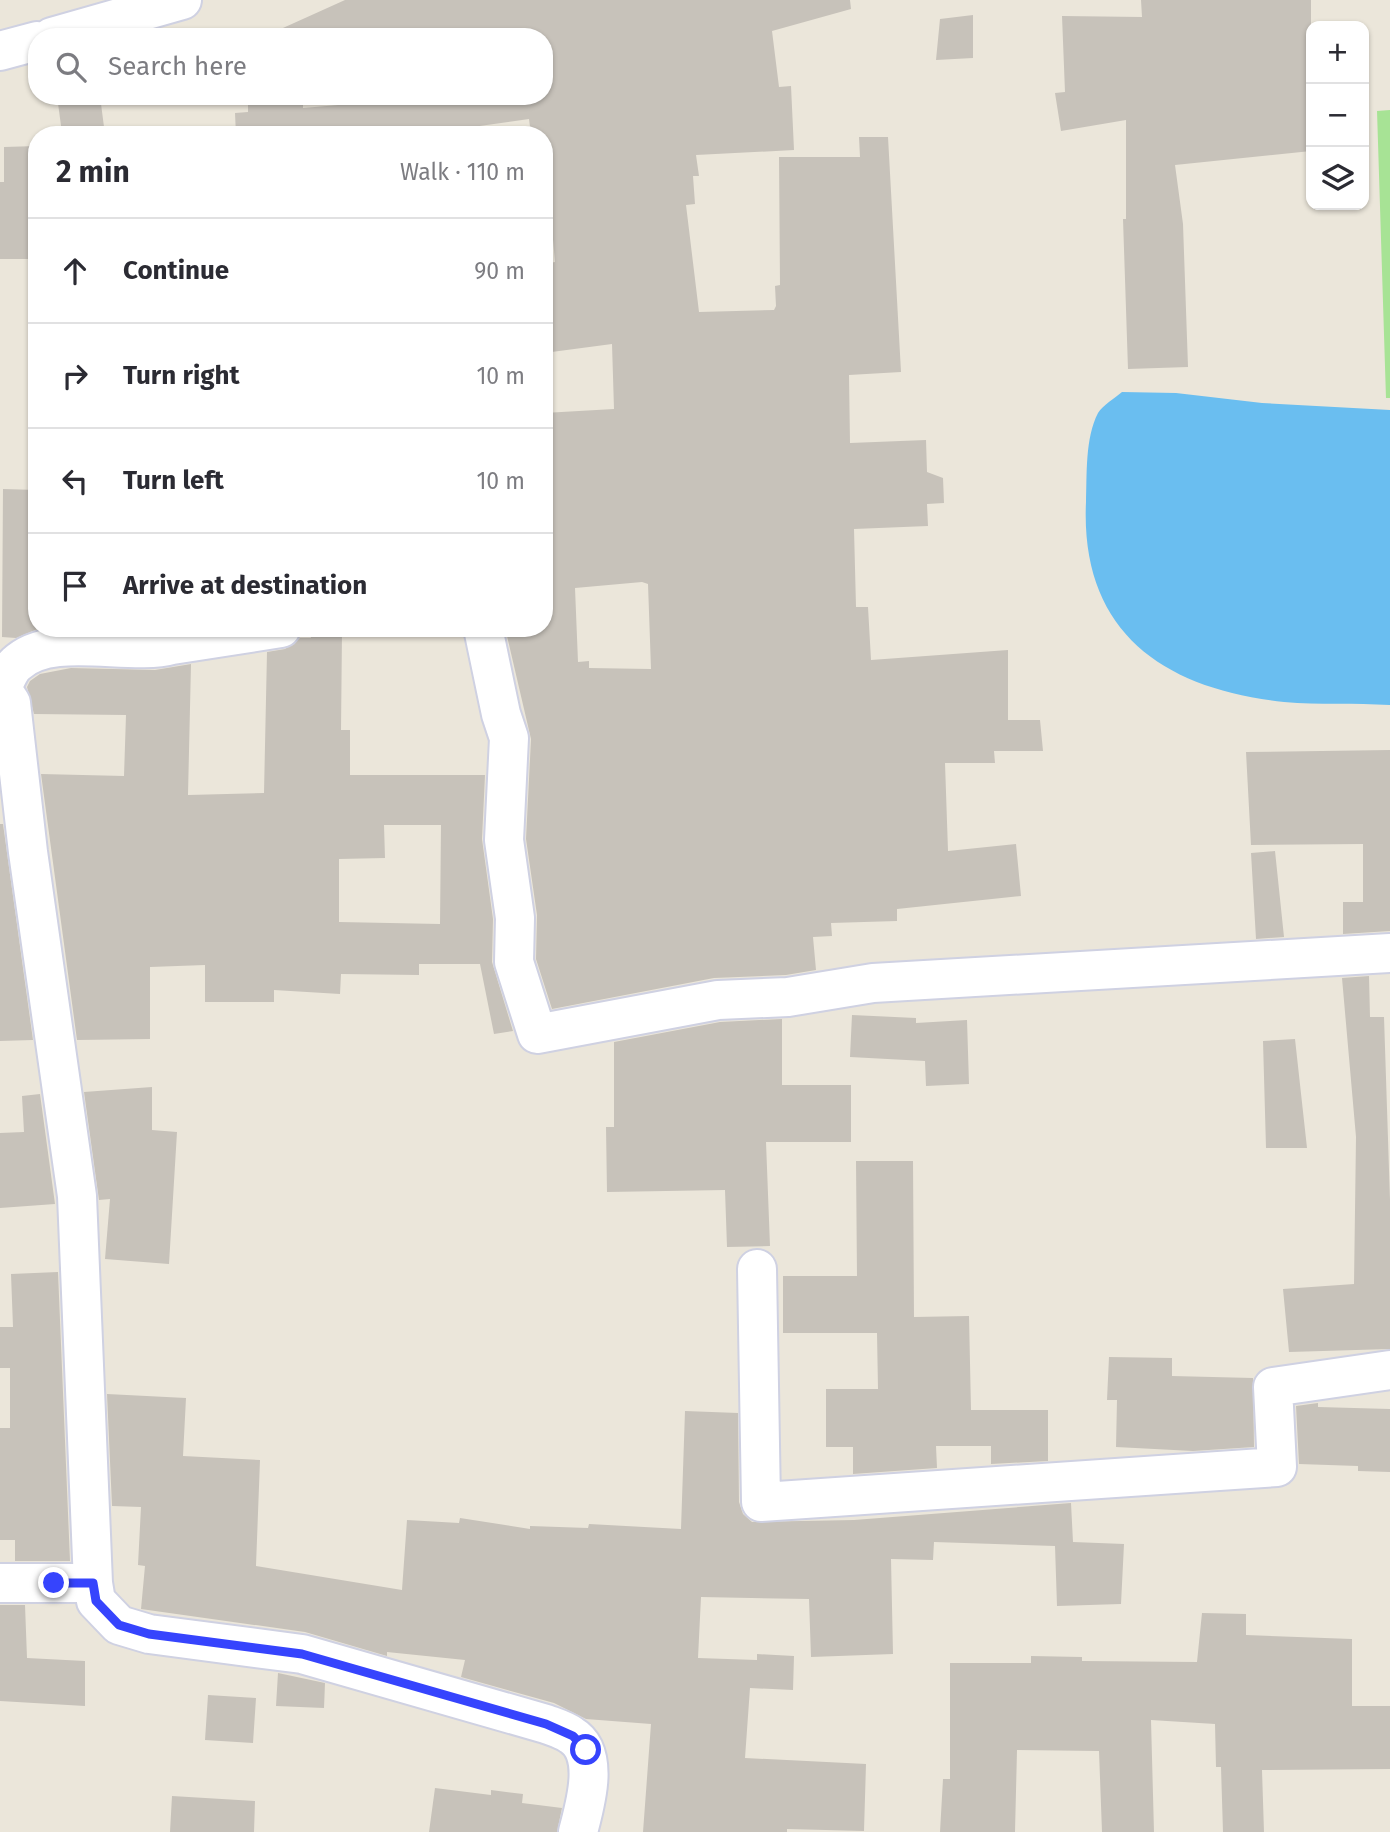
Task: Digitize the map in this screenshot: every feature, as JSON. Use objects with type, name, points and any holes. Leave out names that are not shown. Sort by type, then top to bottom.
[{"type":"street","points":[[84,28],[182,0]]},
{"type":"street","points":[[0,51],[28,43]]},
{"type":"street","points":[[175,637],[154,650],[107,647],[33,653],[15,664],[1,687],[11,703],[30,865],[77,1196],[93,1583],[96,1601],[119,1625],[149,1634],[302,1654],[485,1705],[546,1724],[573,1736],[586,1750],[589,1776],[578,1832]]},
{"type":"street","points":[[485,637],[501,714],[509,738],[504,840],[515,918],[514,962],[537,1034],[718,1000],[788,997],[873,983],[1390,953]]},
{"type":"street","points":[[757,1269],[761,1502],[1278,1467],[1273,1387],[1390,1370]]},
{"type":"street","points":[[0,1583],[93,1583]]},
{"type":"green space","points":[[1390,110],[1390,398],[1386,398],[1377,111]]},
{"type":"water","points":[[1122,392],[1176,393],[1262,403],[1390,410],[1390,705],[1284,702],[1241,695],[1201,684],[1167,667],[1137,646],[1114,619],[1097,586],[1088,547],[1086,502],[1091,434],[1098,413]]},
{"type":"building","points":[[345,0],[850,0],[851,9],[772,31],[779,87],[791,86],[794,150],[696,155],[699,176],[693,176],[695,204],[686,205],[699,312],[774,310],[775,286],[780,285],[779,157],[860,157],[859,137],[888,137],[901,372],[849,375],[850,443],[926,440],[927,472],[943,478],[944,503],[927,504],[928,526],[854,529],[856,607],[868,607],[871,660],[1008,650],[1008,720],[1040,720],[1043,751],[994,751],[995,763],[945,763],[948,851],[1016,844],[1021,896],[897,909],[897,921],[831,923],[832,936],[813,937],[816,970],[786,975],[714,978],[552,1009],[536,959],[537,915],[526,839],[531,739],[507,637],[553,637],[553,412],[614,409],[612,344],[553,352],[553,126],[530,126],[529,119],[479,126],[236,126],[235,113],[248,112],[248,105],[303,105],[303,108],[338,105],[553,105],[553,28],[283,28]],"holes":[[[642,582],[648,584],[651,669],[589,668],[589,661],[578,662],[575,588]]]},
{"type":"building","points":[[1141,0],[1311,0],[1311,21],[1306,21],[1306,152],[1175,165],[1183,224],[1188,367],[1128,369],[1123,219],[1126,219],[1126,120],[1061,131],[1055,93],[1065,92],[1062,16],[1142,17]]},
{"type":"building","points":[[973,15],[973,58],[936,60],[940,19]]},
{"type":"building","points":[[58,105],[101,105],[104,126],[61,126]]},
{"type":"building","points":[[28,146],[28,259],[0,259],[0,182],[4,182],[4,147]]},
{"type":"building","points":[[3,489],[28,490],[28,633],[16,638],[2,637]]},
{"type":"building","points":[[342,637],[341,730],[350,730],[350,775],[485,775],[482,839],[493,919],[492,962],[513,1031],[494,1034],[480,964],[419,964],[419,975],[341,974],[340,994],[274,990],[274,1002],[205,1002],[205,965],[150,967],[150,1039],[77,1040],[41,774],[124,776],[126,715],[34,714],[27,687],[30,681],[40,674],[71,668],[155,670],[191,664],[188,795],[264,793],[267,652],[285,649],[300,638]],"holes":[[[384,825],[441,825],[440,924],[339,922],[339,859],[385,858]]]},
{"type":"building","points":[[1390,750],[1390,931],[1343,934],[1343,902],[1363,902],[1363,844],[1251,845],[1246,752]]},
{"type":"building","points":[[0,824],[3,824],[33,1040],[0,1041]]},
{"type":"building","points":[[1275,851],[1284,937],[1256,939],[1251,853]]},
{"type":"building","points":[[1369,976],[1370,1017],[1384,1017],[1390,1200],[1390,1349],[1289,1352],[1283,1289],[1354,1284],[1356,1137],[1342,978]]},
{"type":"building","points":[[852,1015],[916,1018],[916,1023],[967,1020],[969,1084],[926,1086],[925,1061],[850,1057]]},
{"type":"building","points":[[782,1019],[782,1085],[851,1085],[851,1142],[766,1142],[770,1246],[727,1247],[725,1190],[607,1192],[606,1127],[614,1127],[614,1042],[720,1022]]},
{"type":"building","points":[[1295,1039],[1307,1148],[1266,1148],[1263,1041]]},
{"type":"building","points":[[152,1087],[152,1130],[177,1132],[169,1264],[105,1259],[110,1199],[99,1200],[84,1092]]},
{"type":"building","points":[[40,1094],[55,1204],[0,1208],[0,1133],[24,1132],[22,1096]]},
{"type":"building","points":[[856,1161],[913,1161],[914,1317],[969,1316],[971,1410],[1048,1410],[1048,1461],[991,1464],[991,1446],[936,1446],[937,1468],[853,1474],[853,1447],[826,1447],[826,1389],[878,1389],[877,1333],[783,1333],[783,1276],[857,1276]]},
{"type":"building","points":[[58,1272],[70,1561],[15,1561],[15,1540],[0,1540],[0,1428],[10,1428],[10,1368],[0,1368],[0,1327],[13,1327],[11,1274]]},
{"type":"building","points":[[1109,1357],[1172,1358],[1172,1376],[1253,1378],[1254,1447],[1193,1451],[1116,1447],[1117,1400],[1107,1400]]},
{"type":"building","points":[[107,1394],[186,1398],[183,1456],[260,1460],[256,1566],[402,1590],[407,1520],[459,1523],[460,1518],[530,1529],[530,1526],[588,1528],[589,1524],[681,1529],[685,1411],[738,1413],[739,1502],[743,1514],[752,1522],[854,1520],[1071,1503],[1073,1542],[1124,1544],[1121,1604],[1057,1606],[1055,1546],[934,1542],[933,1560],[891,1559],[893,1654],[811,1657],[809,1599],[701,1597],[698,1658],[757,1660],[757,1654],[794,1656],[793,1690],[750,1688],[745,1758],[866,1764],[864,1831],[787,1829],[787,1832],[643,1832],[651,1724],[586,1719],[554,1703],[461,1677],[465,1660],[387,1652],[387,1656],[305,1632],[141,1609],[145,1566],[138,1565],[141,1507],[112,1506]]},
{"type":"building","points":[[1318,1403],[1318,1407],[1390,1409],[1390,1472],[1358,1471],[1358,1466],[1299,1464],[1296,1406]]},
{"type":"building","points":[[0,1605],[25,1605],[27,1658],[85,1661],[85,1706],[0,1701]]},
{"type":"building","points":[[1202,1613],[1246,1614],[1246,1635],[1352,1639],[1352,1706],[1390,1706],[1390,1769],[1262,1770],[1264,1832],[1223,1832],[1221,1767],[1216,1767],[1215,1724],[1151,1720],[1154,1832],[1102,1832],[1099,1751],[1017,1750],[1015,1832],[940,1832],[943,1779],[950,1779],[950,1663],[1031,1663],[1031,1656],[1082,1657],[1082,1661],[1197,1662]]},
{"type":"building","points":[[278,1673],[325,1683],[324,1708],[276,1706]]},
{"type":"building","points":[[208,1695],[256,1698],[253,1743],[205,1740]]},
{"type":"building","points":[[435,1788],[491,1795],[491,1790],[523,1794],[522,1803],[562,1808],[557,1832],[429,1832]]},
{"type":"building","points":[[172,1796],[255,1801],[254,1832],[170,1832]]},
{"type":"route","points":[[54,1583],[93,1583],[96,1601],[119,1625],[149,1634],[302,1654],[546,1724],[573,1736],[586,1750]]}]
